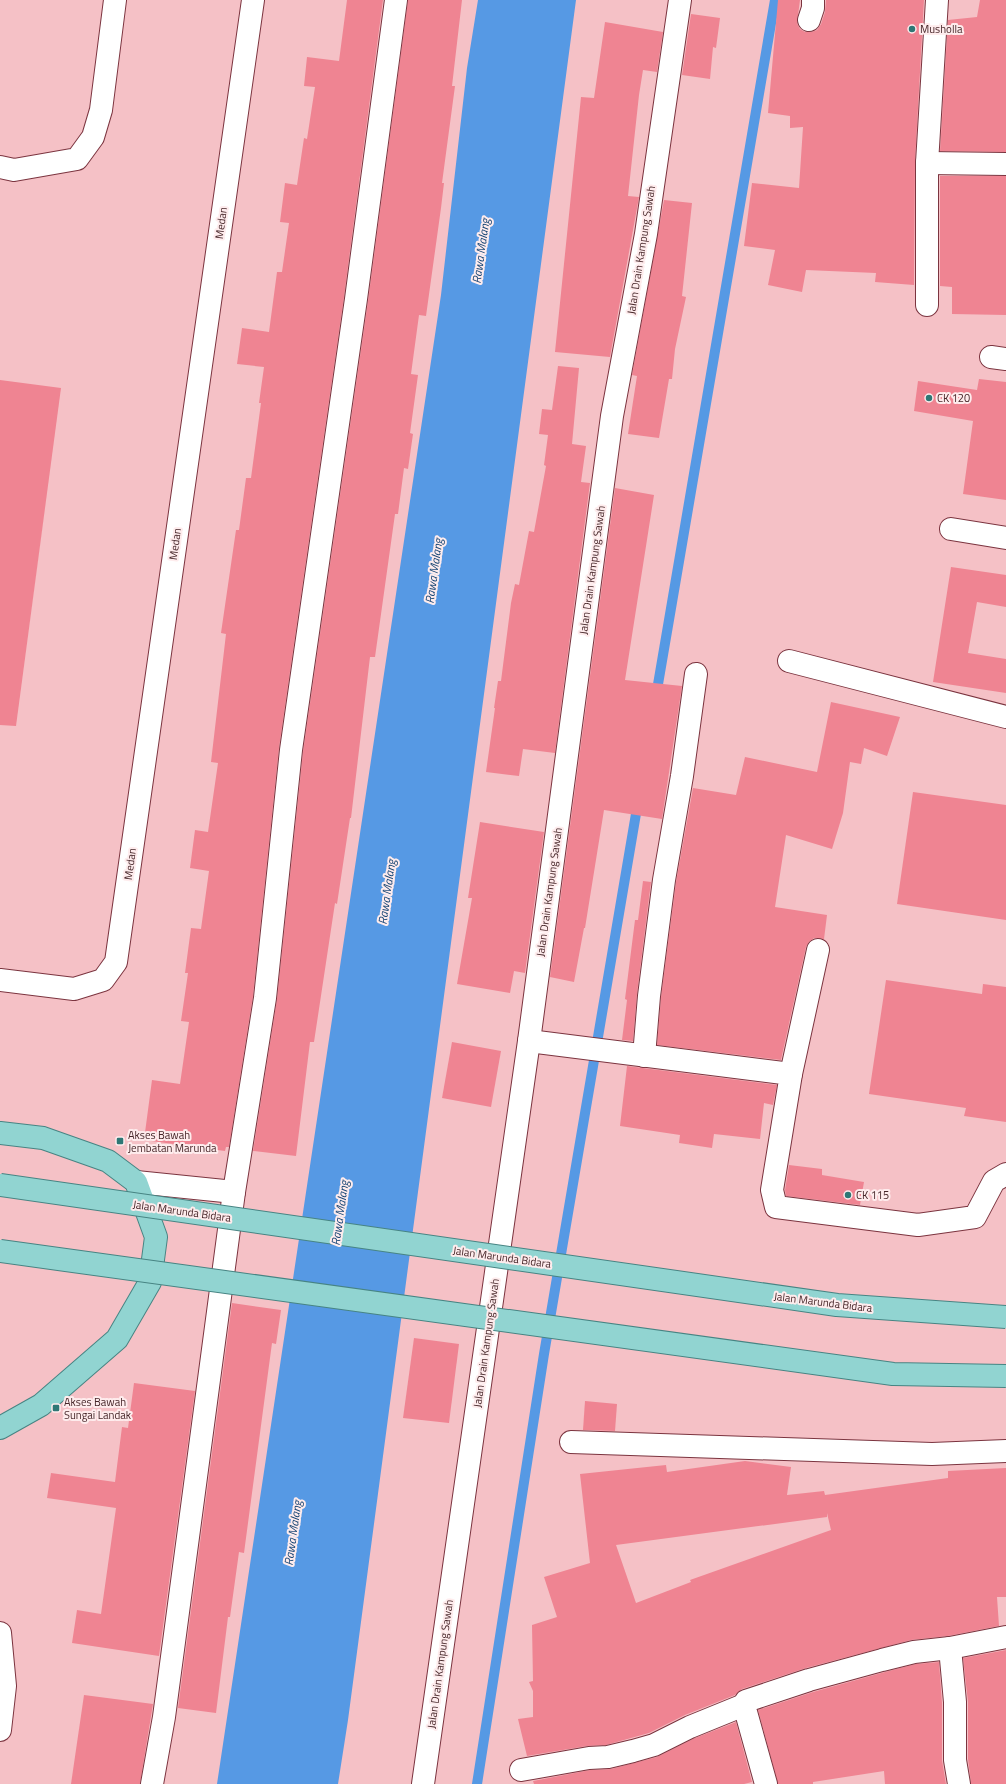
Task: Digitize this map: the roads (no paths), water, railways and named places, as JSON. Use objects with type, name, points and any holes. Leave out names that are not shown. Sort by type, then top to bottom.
[{"type":"main road","points":[[0,1132],[43,1138],[108,1161],[136,1182],[156,1237],[150,1282],[117,1338],[41,1405],[0,1428]]},
{"type":"main road","name":"Jalan Marunda Bidara","points":[[0,1185],[837,1305],[1006,1317]]},
{"type":"main road","points":[[0,1251],[893,1374],[1006,1376]]},
{"type":"street","points":[[0,167],[14,170],[77,158],[93,137],[101,110],[115,0]]},
{"type":"street","name":"Medan","points":[[0,980],[74,989],[103,980],[116,962],[253,0]]},
{"type":"street","points":[[152,1784],[164,1717],[234,1192],[265,998],[291,750],[356,299],[396,0]]},
{"type":"street","name":"Jalan Drain Kampung Sawah","points":[[423,1784],[530,1041],[612,416],[646,234],[680,0]]},
{"type":"street","points":[[927,304],[927,163],[937,0]]},
{"type":"street","points":[[927,163],[1006,164]]},
{"type":"street","points":[[951,529],[1006,538]]},
{"type":"street","points":[[789,661],[1006,717]]},
{"type":"street","points":[[635,1055],[650,996],[664,880],[682,776],[696,674]]},
{"type":"street","points":[[818,950],[791,1074],[772,1190],[776,1207],[918,1225],[975,1217],[994,1181],[1006,1174]]},
{"type":"street","points":[[530,1041],[791,1074]]},
{"type":"street","points":[[136,1182],[234,1192]]},
{"type":"street","points":[[150,1282],[220,1292]]},
{"type":"street","points":[[571,1442],[932,1454],[1006,1451]]},
{"type":"street","points":[[0,1633],[5,1686],[0,1730]]},
{"type":"street","points":[[521,1770],[589,1758],[608,1757],[633,1751],[654,1745],[690,1727],[744,1705],[746,1701],[809,1680],[914,1652],[950,1648],[1006,1637]]},
{"type":"street","points":[[950,1648],[955,1702],[955,1760],[959,1784]]},
{"type":"street","points":[[744,1705],[765,1784]]},
{"type":"water","name":"Rawa Malang","points":[[478,0],[576,0],[348,1720],[338,1784],[217,1784],[441,295],[467,68]]},
{"type":"waterway","points":[[656,696],[775,0]]},
{"type":"waterway","points":[[477,1784],[544,1354],[638,802]]},
{"type":"place","name":"Musholla","points":[[912,29]]},
{"type":"place","name":"CK 120","points":[[929,398]]},
{"type":"place","name":"Akses Bawah Jembatan Marunda","points":[[120,1141]]},
{"type":"place","name":"CK 115","points":[[848,1195]]},
{"type":"place","name":"Akses Bawah Sungai Landak","points":[[56,1408]]}]
